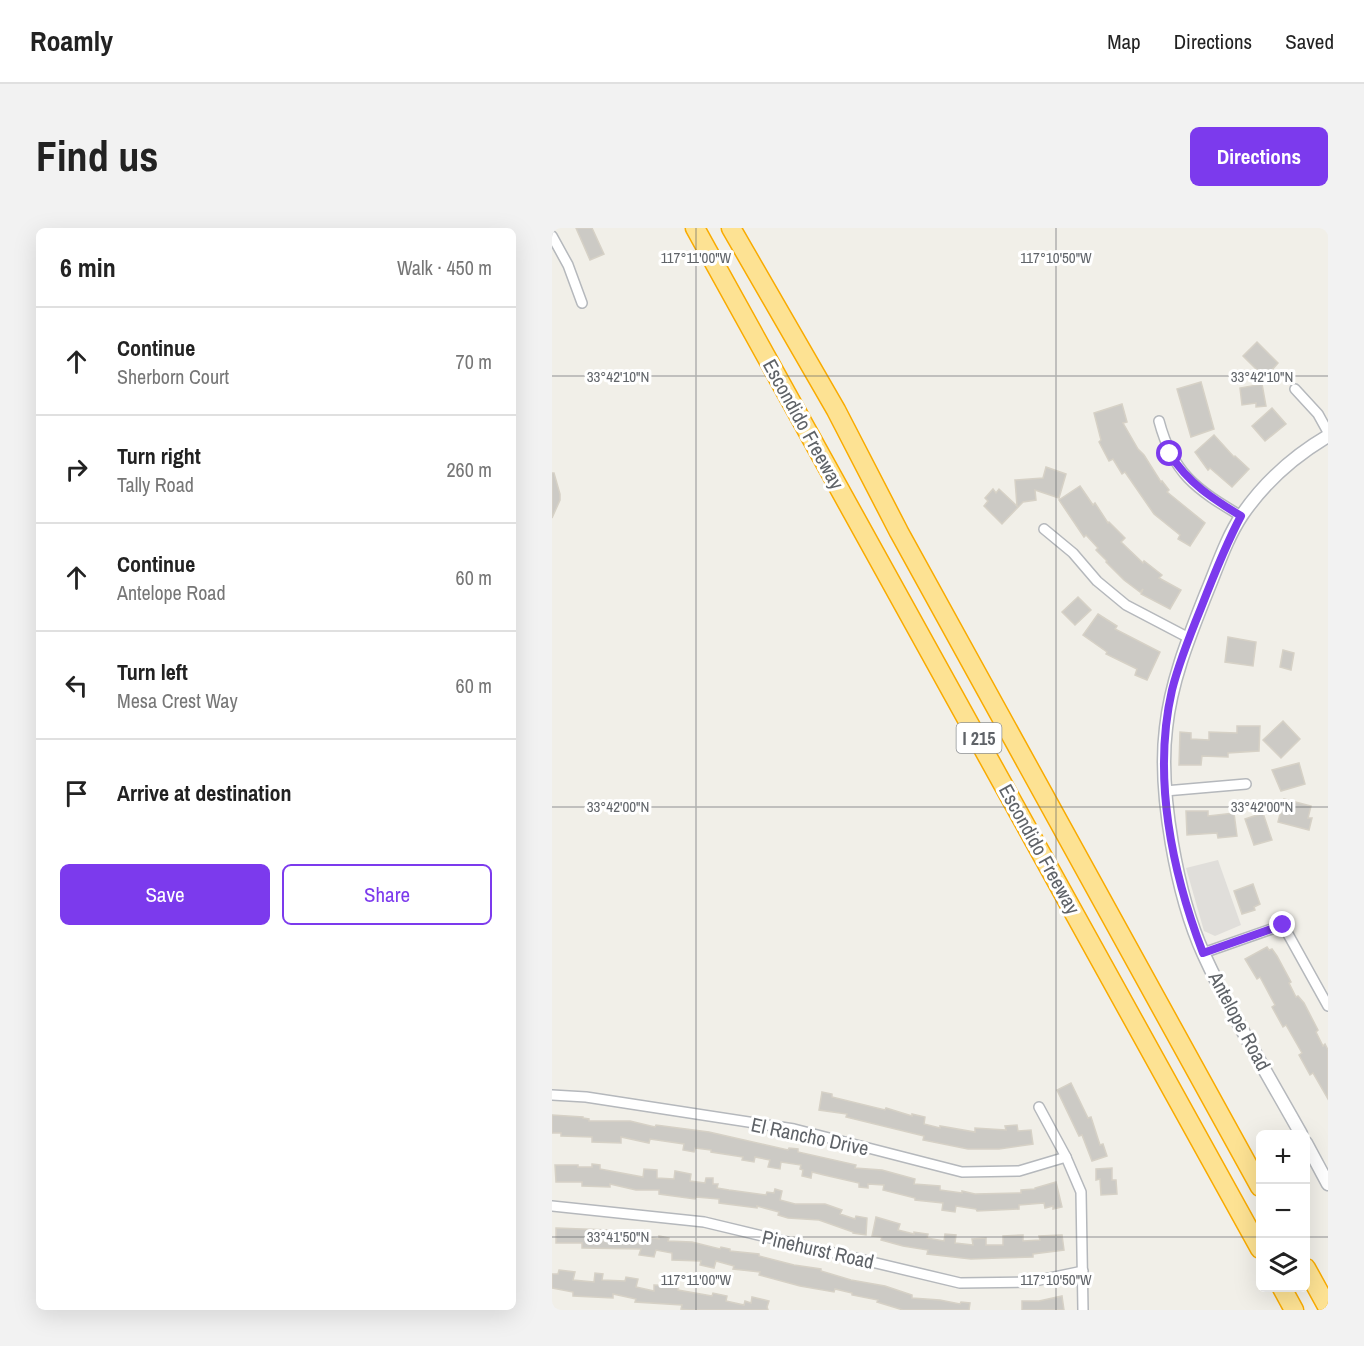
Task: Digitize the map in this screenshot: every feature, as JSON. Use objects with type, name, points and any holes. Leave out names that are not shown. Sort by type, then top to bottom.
[{"type":"highway","name":"Escondido Freeway","points":[[696,228],[1256,1243]]},
{"type":"highway","name":"Escondido Freeway","points":[[731,228],[836,410],[899,532],[1258,1184]]},
{"type":"highway","points":[[1310,1277],[1328,1308]]},
{"type":"highway","points":[[1285,1292],[1294,1310]]},
{"type":"street","points":[[552,236],[568,265],[582,303]]},
{"type":"street","points":[[1295,389],[1318,414],[1328,434]]},
{"type":"street","points":[[1159,421],[1170,454],[1179,468],[1202,491],[1241,516]]},
{"type":"street","name":"Antelope Road","points":[[1299,1130],[1203,953],[1192,925],[1178,870],[1165,791],[1166,729],[1172,690],[1189,638],[1224,550],[1241,516],[1284,467],[1328,434]]},
{"type":"street","points":[[1044,529],[1118,599],[1147,618],[1189,638]]},
{"type":"street","points":[[1165,791],[1246,784]]},
{"type":"street","points":[[1203,953],[1283,925],[1328,1006]]},
{"type":"street","name":"El Rancho Drive","points":[[552,1095],[586,1097],[794,1129],[962,1172],[1019,1170],[1065,1157]]},
{"type":"street","points":[[1039,1107],[1082,1192],[1083,1310]]},
{"type":"street","points":[[1310,1152],[1328,1184]]},
{"type":"street","name":"Pinehurst Road","points":[[552,1206],[704,1222],[960,1283],[1030,1282],[1083,1271]]},
{"type":"shaded area","points":[[1218,860],[1241,925],[1215,936],[1204,931],[1186,868]]},
{"type":"building","points":[[576,228],[592,228],[604,254],[590,260]]},
{"type":"building","points":[[1257,342],[1278,363],[1265,378],[1243,356]]},
{"type":"building","points":[[1201,382],[1214,429],[1191,437],[1177,389]]},
{"type":"building","points":[[1262,384],[1266,406],[1256,407],[1256,403],[1242,405],[1240,388]]},
{"type":"building","points":[[1122,404],[1127,422],[1123,423],[1138,449],[1169,490],[1167,492],[1205,523],[1190,546],[1178,539],[1180,535],[1154,514],[1125,472],[1122,474],[1113,459],[1109,461],[1099,442],[1101,440],[1094,413]]},
{"type":"building","points":[[1272,408],[1286,424],[1265,441],[1252,426]]},
{"type":"building","points":[[1214,435],[1234,457],[1249,469],[1232,487],[1210,468],[1208,470],[1195,452]]},
{"type":"building","points":[[1046,467],[1066,474],[1059,498],[1035,490],[1036,500],[1023,502],[1002,524],[984,506],[988,501],[985,498],[993,489],[996,493],[999,489],[1017,506],[1015,480],[1043,478]]},
{"type":"building","points":[[552,473],[554,473],[560,500],[552,518]]},
{"type":"building","points":[[1080,486],[1108,523],[1125,538],[1121,542],[1143,563],[1144,561],[1162,575],[1159,578],[1181,590],[1170,609],[1141,594],[1143,589],[1140,592],[1124,580],[1106,562],[1096,550],[1098,548],[1086,535],[1084,537],[1059,500]]},
{"type":"building","points":[[1078,597],[1091,610],[1075,625],[1062,612]]},
{"type":"building","points":[[1098,614],[1117,626],[1115,629],[1160,652],[1147,680],[1135,675],[1137,669],[1106,654],[1107,652],[1083,635]]},
{"type":"building","points":[[1228,637],[1256,642],[1253,666],[1225,662]]},
{"type":"building","points":[[1283,650],[1294,653],[1291,670],[1280,667]]},
{"type":"building","points":[[1283,721],[1300,739],[1281,758],[1263,740]]},
{"type":"building","points":[[1237,726],[1260,726],[1259,751],[1228,753],[1228,757],[1202,756],[1201,765],[1179,765],[1180,732],[1191,733],[1191,739],[1209,740],[1209,732],[1237,733]]},
{"type":"building","points":[[1299,763],[1305,784],[1281,791],[1272,770]]},
{"type":"building","points":[[1284,799],[1311,806],[1308,818],[1312,818],[1309,830],[1278,822]]},
{"type":"building","points":[[1186,811],[1208,811],[1208,816],[1234,813],[1237,836],[1218,838],[1217,833],[1187,835]]},
{"type":"building","points":[[1263,813],[1272,840],[1254,845],[1245,819]]},
{"type":"building","points":[[1253,884],[1260,904],[1254,907],[1255,910],[1242,914],[1234,891]]},
{"type":"building","points":[[1267,947],[1269,950],[1272,949],[1277,956],[1296,997],[1298,996],[1304,1003],[1318,1030],[1316,1032],[1323,1046],[1325,1044],[1328,1050],[1328,1099],[1313,1073],[1310,1075],[1299,1055],[1302,1053],[1286,1025],[1283,1027],[1272,1007],[1275,1005],[1260,977],[1257,979],[1245,959]]},
{"type":"building","points":[[1071,1083],[1088,1118],[1091,1117],[1100,1145],[1103,1144],[1107,1156],[1092,1161],[1082,1135],[1079,1136],[1057,1090]]},
{"type":"building","points":[[822,1092],[832,1094],[832,1097],[885,1110],[886,1108],[912,1116],[912,1114],[925,1117],[924,1124],[940,1128],[940,1126],[975,1132],[975,1128],[1006,1130],[1005,1126],[1017,1125],[1018,1131],[1031,1130],[1033,1144],[999,1149],[968,1149],[923,1140],[924,1136],[846,1117],[847,1114],[819,1110]]},
{"type":"building","points":[[552,1115],[583,1117],[589,1121],[630,1121],[655,1127],[656,1125],[709,1132],[788,1150],[789,1148],[798,1149],[798,1152],[856,1165],[855,1168],[882,1170],[915,1179],[914,1184],[940,1186],[940,1190],[962,1193],[962,1191],[975,1194],[1021,1193],[1021,1190],[1035,1189],[1056,1182],[1062,1207],[1045,1208],[1044,1203],[1019,1205],[1019,1209],[977,1211],[956,1206],[955,1212],[942,1210],[943,1203],[915,1200],[915,1198],[883,1190],[884,1185],[868,1184],[868,1188],[859,1187],[859,1183],[812,1172],[811,1178],[802,1176],[801,1165],[781,1162],[780,1169],[768,1167],[770,1160],[755,1157],[754,1162],[742,1160],[743,1157],[695,1148],[694,1152],[683,1150],[684,1144],[650,1139],[649,1143],[621,1137],[621,1143],[592,1142],[592,1137],[561,1136],[561,1133],[552,1133]]},
{"type":"building","points":[[592,1164],[600,1165],[600,1169],[643,1177],[644,1169],[657,1170],[657,1178],[674,1179],[675,1171],[691,1174],[690,1181],[705,1183],[706,1178],[713,1178],[713,1184],[718,1184],[717,1188],[729,1190],[766,1195],[767,1192],[774,1193],[775,1189],[782,1191],[780,1200],[795,1204],[825,1204],[842,1210],[840,1214],[855,1219],[856,1216],[867,1218],[866,1235],[853,1233],[819,1220],[788,1218],[778,1215],[779,1212],[757,1206],[757,1208],[719,1203],[719,1199],[696,1197],[695,1199],[659,1194],[659,1190],[636,1190],[610,1184],[610,1187],[582,1186],[582,1182],[556,1182],[555,1165],[592,1167]]},
{"type":"building","points":[[1112,1168],[1112,1180],[1116,1180],[1117,1194],[1101,1195],[1100,1179],[1096,1180],[1096,1169]]},
{"type":"building","points":[[876,1217],[900,1224],[898,1230],[914,1234],[914,1232],[928,1234],[927,1238],[944,1241],[945,1234],[956,1235],[955,1243],[973,1245],[972,1239],[986,1238],[986,1245],[1003,1245],[1003,1236],[1023,1235],[1023,1241],[1040,1240],[1039,1236],[1062,1235],[1064,1250],[1033,1254],[1033,1257],[971,1259],[927,1254],[928,1250],[903,1246],[881,1240],[882,1237],[872,1236]]},
{"type":"building","points":[[556,1228],[609,1230],[609,1233],[638,1234],[638,1236],[659,1239],[659,1236],[669,1238],[668,1241],[692,1242],[720,1249],[721,1247],[730,1249],[730,1251],[759,1254],[759,1256],[794,1265],[821,1269],[821,1271],[851,1280],[885,1286],[912,1295],[912,1298],[960,1304],[961,1302],[970,1303],[969,1310],[903,1310],[877,1302],[878,1300],[852,1295],[852,1293],[800,1286],[759,1275],[760,1272],[733,1269],[734,1266],[716,1261],[714,1268],[700,1265],[701,1261],[672,1260],[672,1253],[656,1250],[654,1257],[639,1255],[641,1249],[582,1248],[582,1243],[556,1243]]},
{"type":"building","points":[[559,1270],[575,1272],[573,1280],[594,1282],[595,1273],[603,1274],[602,1280],[625,1281],[626,1277],[638,1279],[636,1287],[654,1291],[654,1285],[678,1286],[678,1290],[712,1296],[713,1293],[727,1296],[726,1301],[744,1305],[745,1301],[751,1303],[752,1297],[769,1301],[768,1310],[689,1310],[681,1309],[682,1305],[635,1302],[636,1299],[613,1294],[613,1298],[573,1296],[573,1292],[552,1288],[552,1274],[558,1274]]},
{"type":"building","points":[[1062,1296],[1064,1310],[1022,1310],[1022,1301],[1039,1301]]},
{"type":"route","points":[[1170,454],[1190,481],[1213,499],[1241,516],[1202,603],[1172,690],[1166,729],[1164,769],[1165,791],[1178,870],[1192,925],[1203,953],[1283,925]]}]
